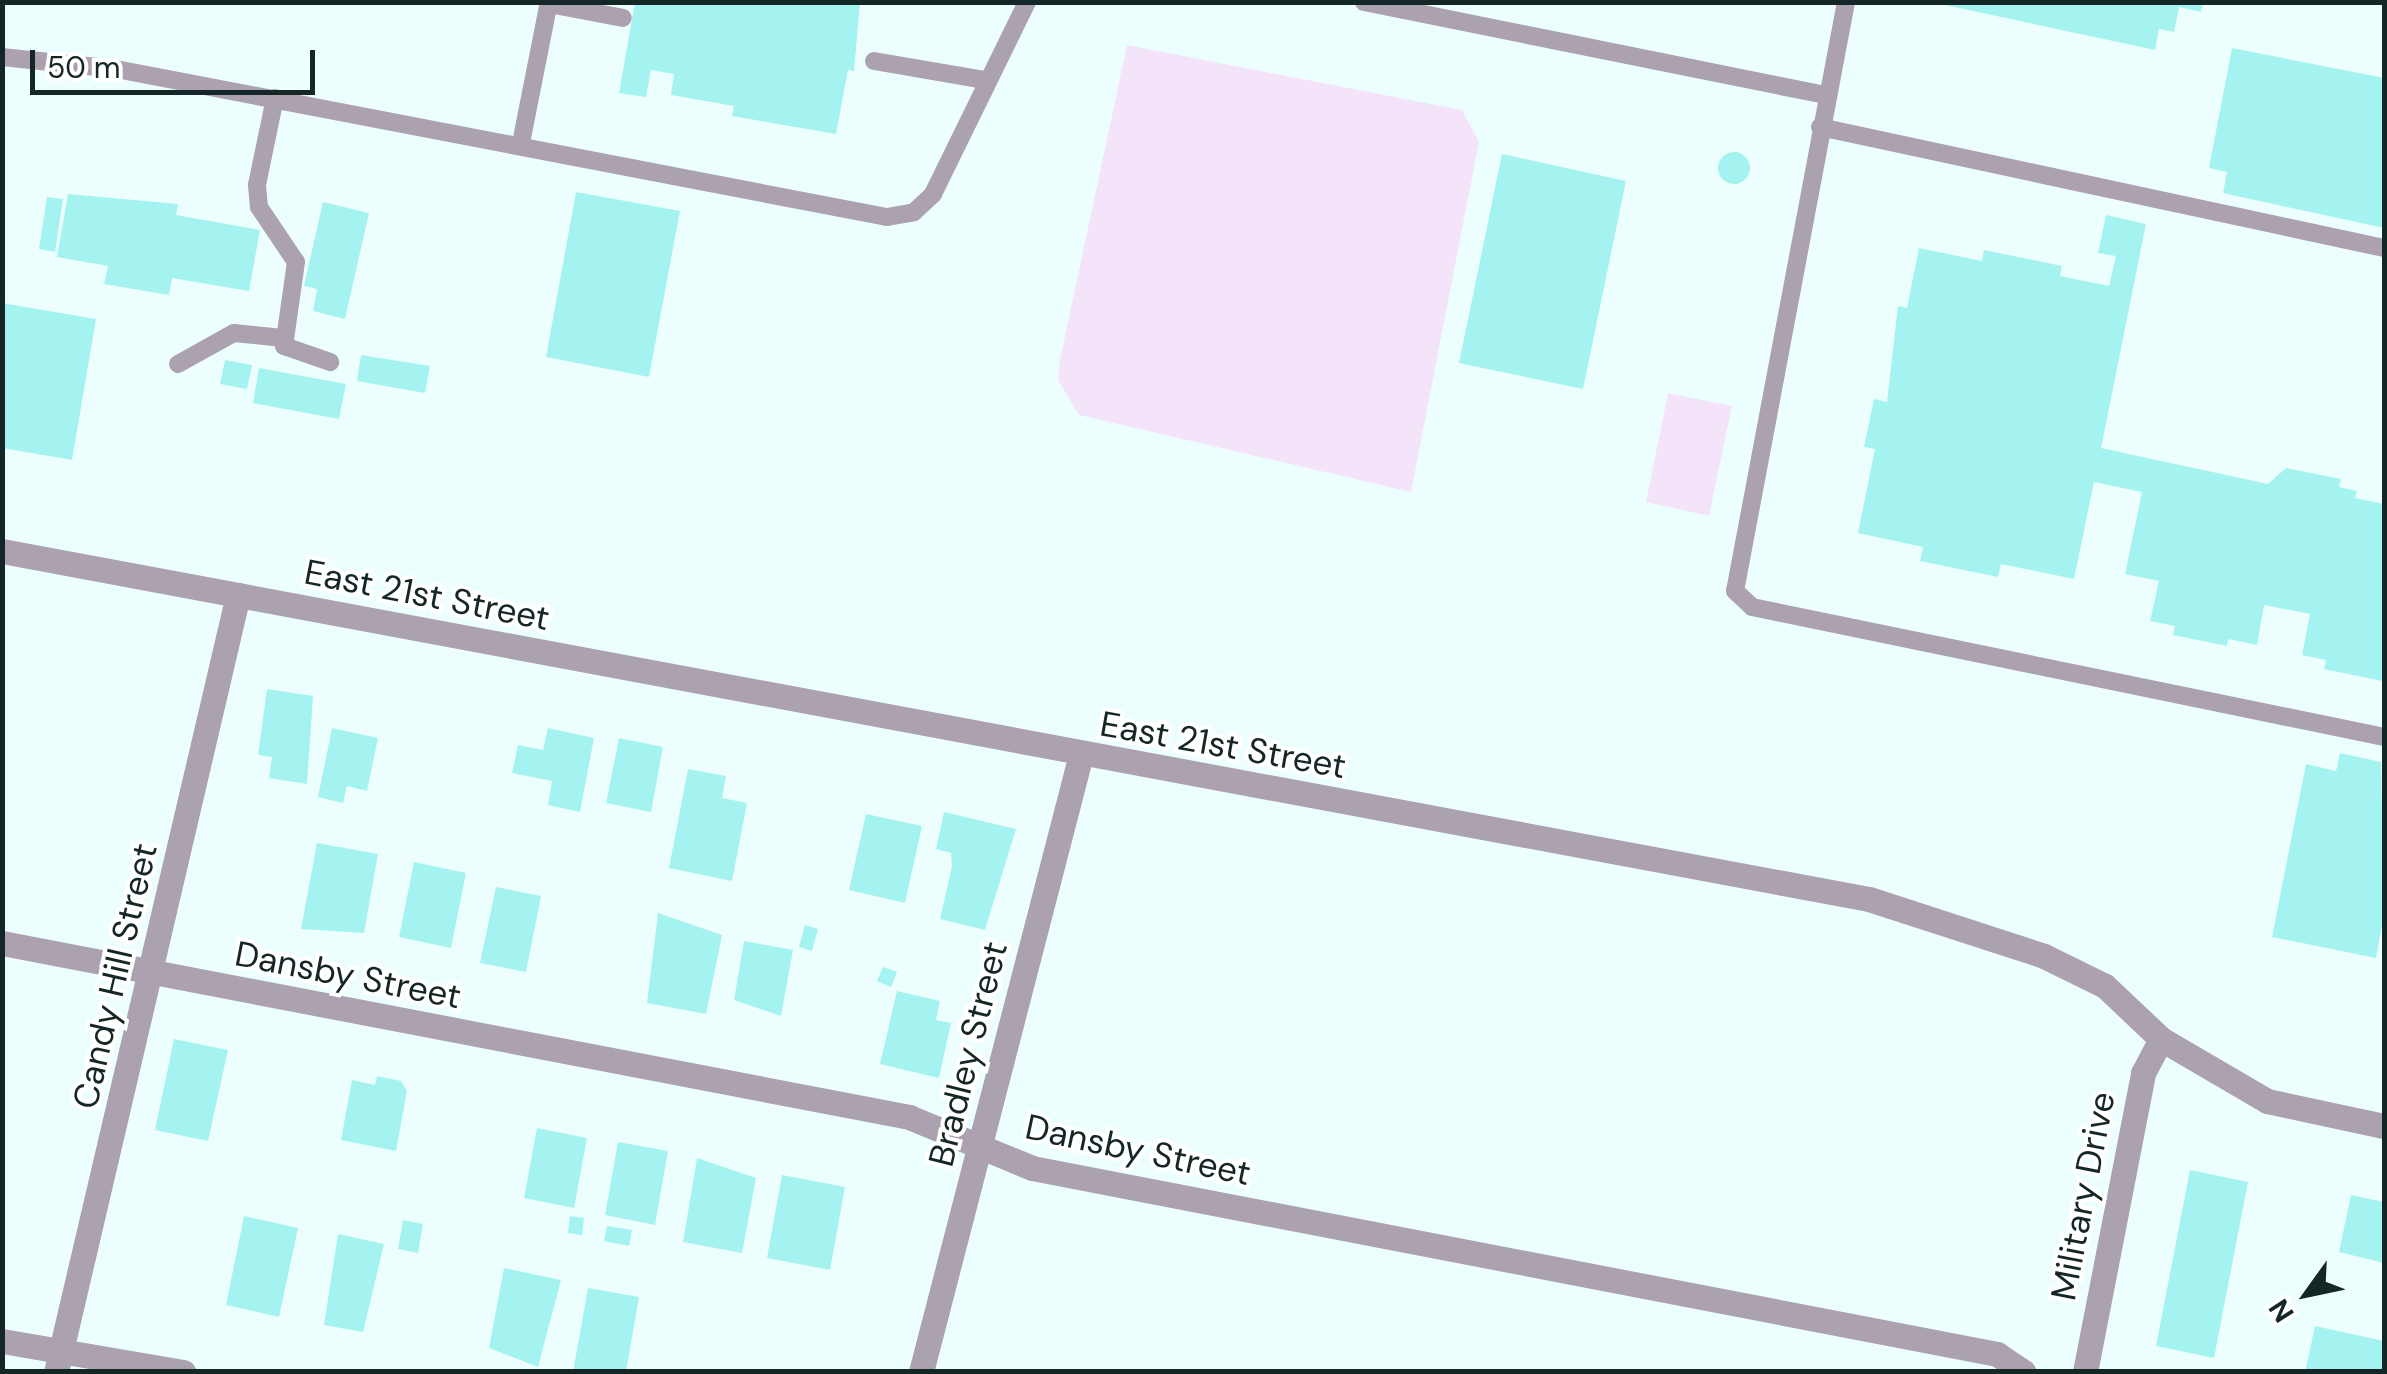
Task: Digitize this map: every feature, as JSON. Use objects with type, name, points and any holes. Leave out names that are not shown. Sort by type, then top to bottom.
[{"type":"street","name":"East 21st Street","points":[[2,551],[1869,899],[2044,956],[2104,986],[2161,1038],[2267,1102],[2384,1126]]},
{"type":"street","name":"Candy Hill Street","points":[[59,1362],[238,594]]},
{"type":"street","name":"Bradley Street","points":[[921,1372],[1080,754]]},
{"type":"street","name":"Dansby Street","points":[[2,943],[910,1117],[1032,1168],[1997,1354],[2024,1372]]},
{"type":"street","name":"Military Drive","points":[[2084,1372],[2143,1073],[2161,1038]]},
{"type":"street","points":[[2,1340],[59,1362],[182,1372]]},
{"type":"lane","points":[[2,77],[4,57],[275,98],[888,217],[914,212],[933,194],[985,80],[1027,2]]},
{"type":"lane","points":[[1364,2],[1827,95]]},
{"type":"lane","points":[[1846,2],[1734,569],[1742,599],[2384,736]]},
{"type":"lane","points":[[521,143],[549,3],[623,18]]},
{"type":"lane","points":[[874,61],[985,80]]},
{"type":"lane","points":[[275,98],[257,185],[259,207],[296,262],[283,338],[289,352],[330,362]]},
{"type":"lane","points":[[1820,127],[2384,248]]},
{"type":"lane","points":[[178,364],[234,333],[283,338]]},
{"type":"shaded area","points":[[1127,45],[1462,110],[1479,142],[1411,492],[1079,415],[1058,380],[1060,360]]},
{"type":"shaded area","points":[[1668,393],[1732,406],[1709,516],[1646,502]]},
{"type":"building","points":[[635,2],[860,2],[854,71],[848,70],[836,134],[732,116],[734,106],[671,95],[674,74],[651,70],[646,97],[619,93]]},
{"type":"building","points":[[1931,2],[2203,2],[2201,12],[2179,7],[2174,32],[2159,29],[2155,50]]},
{"type":"building","points":[[2232,48],[2384,78],[2384,228],[2223,193],[2227,172],[2209,168]]},
{"type":"building","points":[[1734,152],[1745,157],[1750,168],[1745,179],[1734,184],[1723,179],[1718,168],[1723,157]]},
{"type":"building","points":[[1502,154],[1626,181],[1583,389],[1459,363]]},
{"type":"building","points":[[576,192],[680,211],[649,377],[546,357]]},
{"type":"building","points":[[68,194],[178,204],[176,215],[260,230],[249,291],[172,278],[169,295],[104,284],[108,266],[57,257]]},
{"type":"building","points":[[47,197],[63,199],[55,252],[39,249]]},
{"type":"building","points":[[323,202],[369,213],[345,319],[313,311],[317,289],[304,286]]},
{"type":"building","points":[[2106,215],[2146,224],[2101,448],[2268,484],[2286,468],[2341,479],[2339,487],[2357,491],[2355,498],[2384,504],[2382,681],[2324,669],[2326,660],[2302,655],[2310,614],[2264,605],[2257,645],[2228,639],[2227,646],[2173,635],[2175,626],[2150,621],[2159,581],[2125,574],[2142,492],[2094,482],[2074,579],[2001,564],[1998,577],[1920,561],[1923,547],[1858,533],[1875,449],[1864,447],[1874,399],[1887,402],[1898,306],[1907,308],[1919,248],[1982,261],[1984,250],[2062,266],[2060,276],[2109,286],[2116,256],[2098,253]]},
{"type":"building","points":[[2,303],[96,319],[72,460],[2,448]]},
{"type":"building","points":[[361,355],[430,366],[425,393],[357,381]]},
{"type":"building","points":[[225,360],[252,365],[247,389],[220,384]]},
{"type":"building","points":[[259,368],[346,384],[339,419],[253,403]]},
{"type":"building","points":[[267,689],[313,696],[307,784],[269,778],[272,757],[258,755]]},
{"type":"building","points":[[332,728],[378,738],[367,791],[347,786],[343,803],[318,797]]},
{"type":"building","points":[[548,728],[594,738],[580,812],[548,805],[552,781],[512,773],[518,745],[543,750]]},
{"type":"building","points":[[619,738],[663,747],[651,812],[606,803]]},
{"type":"building","points":[[2340,753],[2381,762],[2384,914],[2376,958],[2272,937],[2306,764],[2336,771]]},
{"type":"building","points":[[688,769],[726,776],[722,798],[747,803],[732,881],[669,868]]},
{"type":"building","points":[[944,812],[1016,829],[985,930],[940,919],[952,866],[951,853],[936,849]]},
{"type":"building","points":[[866,814],[922,826],[905,903],[849,890]]},
{"type":"building","points":[[317,843],[378,854],[364,933],[301,929]]},
{"type":"building","points":[[414,862],[466,873],[451,948],[399,937]]},
{"type":"building","points":[[496,887],[541,896],[526,972],[480,963]]},
{"type":"building","points":[[658,913],[722,935],[706,1014],[647,1003]]},
{"type":"building","points":[[805,925],[818,929],[812,951],[799,947]]},
{"type":"building","points":[[744,941],[793,950],[781,1016],[734,1000]]},
{"type":"building","points":[[883,967],[897,972],[891,987],[877,981]]},
{"type":"building","points":[[897,991],[940,1001],[936,1020],[951,1023],[939,1078],[880,1064]]},
{"type":"building","points":[[174,1039],[228,1050],[208,1141],[155,1130]]},
{"type":"building","points":[[377,1076],[401,1081],[407,1091],[396,1151],[341,1140],[352,1080],[375,1085]]},
{"type":"building","points":[[537,1128],[587,1138],[574,1208],[524,1198]]},
{"type":"building","points":[[618,1142],[668,1151],[655,1225],[605,1215]]},
{"type":"building","points":[[697,1158],[756,1178],[742,1253],[683,1242]]},
{"type":"building","points":[[2190,1170],[2248,1182],[2214,1358],[2156,1346]]},
{"type":"building","points":[[782,1175],[845,1187],[830,1270],[767,1258]]},
{"type":"building","points":[[2351,1195],[2384,1202],[2384,1263],[2339,1252]]},
{"type":"building","points":[[244,1216],[298,1228],[279,1317],[226,1305]]},
{"type":"building","points":[[570,1216],[584,1218],[582,1235],[568,1233]]},
{"type":"building","points":[[403,1220],[423,1224],[418,1253],[398,1249]]},
{"type":"building","points":[[607,1226],[632,1230],[629,1246],[604,1241]]},
{"type":"building","points":[[338,1234],[384,1244],[363,1332],[324,1325]]},
{"type":"building","points":[[504,1268],[561,1280],[538,1367],[489,1348]]},
{"type":"building","points":[[588,1288],[639,1297],[626,1372],[573,1372]]},
{"type":"building","points":[[2315,1326],[2384,1341],[2384,1372],[2305,1372]]}]
